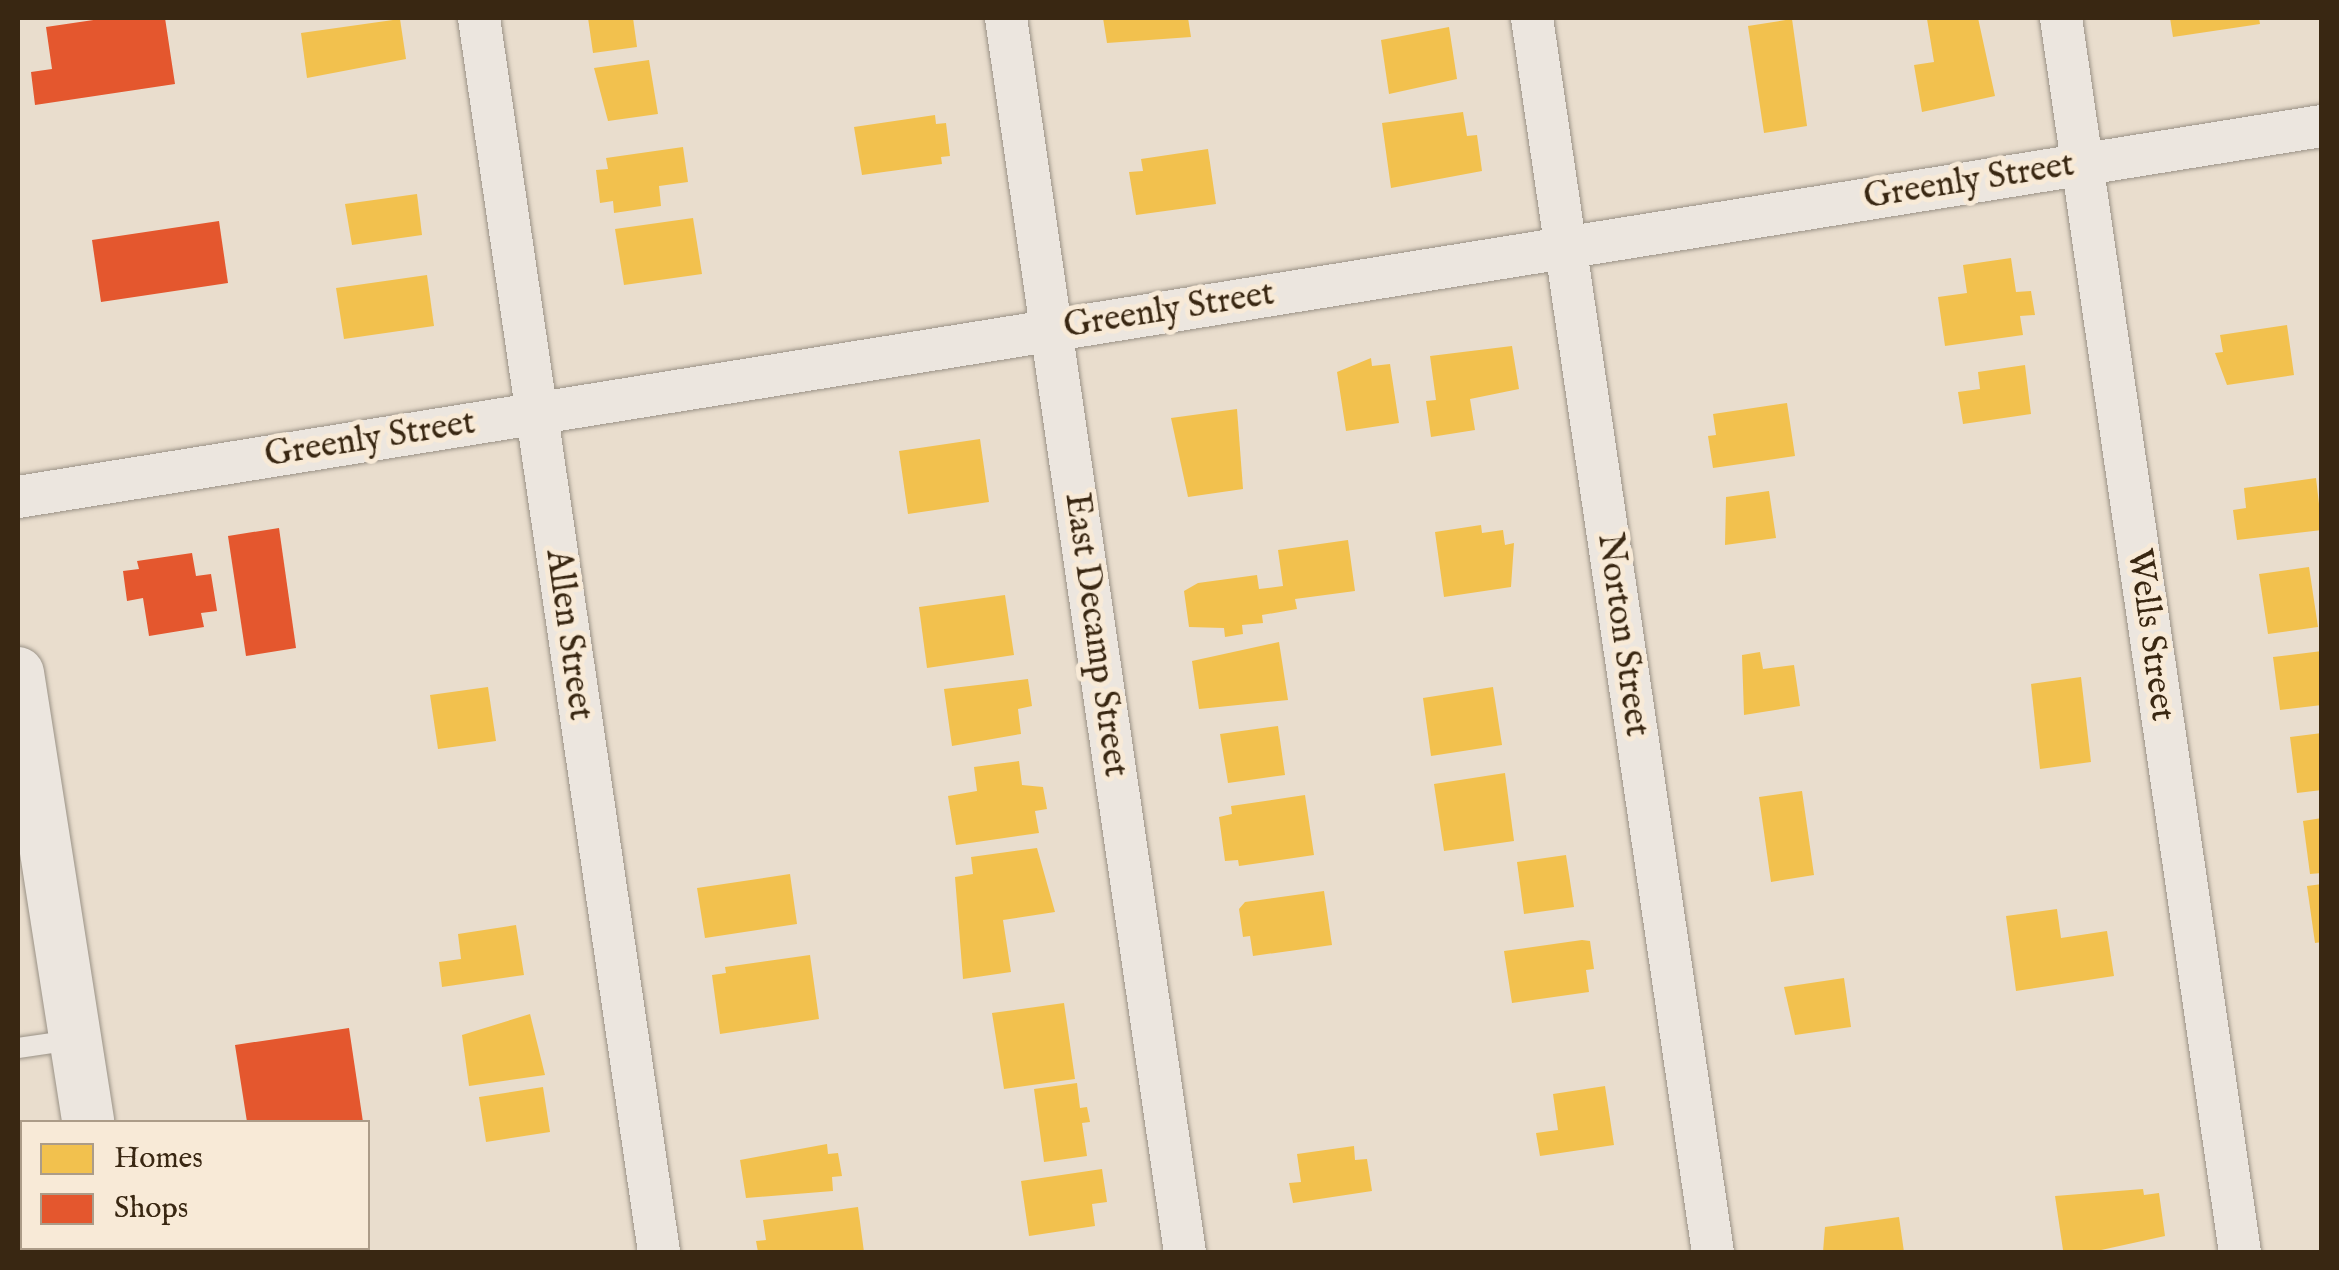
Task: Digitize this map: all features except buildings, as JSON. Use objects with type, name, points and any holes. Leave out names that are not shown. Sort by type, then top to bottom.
[{"type":"street","name":"Allen Street","points":[[478,18],[658,1252]]},
{"type":"street","name":"East Decamp Street","points":[[1006,18],[1184,1252]]},
{"type":"street","name":"Norton Street","points":[[1532,18],[1713,1252]]},
{"type":"street","name":"Wells Street","points":[[2061,18],[2240,1252]]},
{"type":"street","name":"Greenly Street","points":[[18,497],[2322,126]]},
{"type":"street","points":[[18,672],[88,1120]]},
{"type":"lane","points":[[18,1048],[75,1040]]}]
